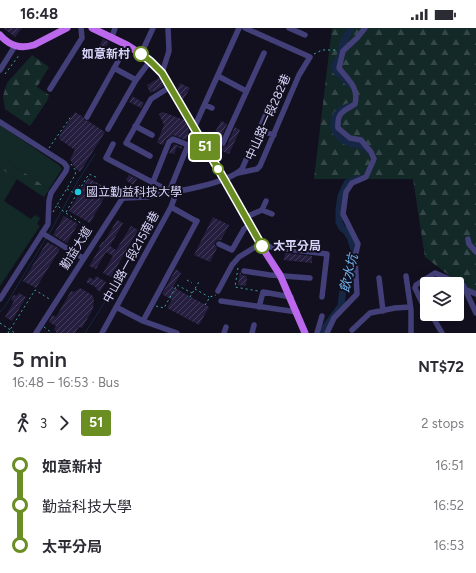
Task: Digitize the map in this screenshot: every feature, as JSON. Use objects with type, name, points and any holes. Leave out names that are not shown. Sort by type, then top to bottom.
[{"type":"main road","points":[[0,36],[15,46],[24,48],[34,45],[67,28]]},
{"type":"main road","points":[[92,28],[127,45],[150,61],[162,73],[261,245],[280,275],[291,297],[305,333]]},
{"type":"street","points":[[50,89],[82,38],[82,28]]},
{"type":"street","points":[[112,37],[115,28]]},
{"type":"street","points":[[141,54],[153,28]]},
{"type":"street","points":[[162,73],[169,51],[168,28]]},
{"type":"street","points":[[194,128],[240,28]]},
{"type":"street","points":[[245,28],[310,57]]},
{"type":"street","points":[[290,28],[305,35]]},
{"type":"street","points":[[326,333],[334,318],[357,294],[355,257],[358,244],[343,214],[346,192],[352,183],[366,177],[374,159],[371,152],[361,140],[350,138],[338,128],[337,121],[342,111],[355,104],[356,98],[353,85],[339,68],[341,51],[358,38],[365,28]]},
{"type":"street","points":[[87,117],[127,45]]},
{"type":"street","points":[[2,72],[15,46]]},
{"type":"street","points":[[224,143],[264,53]]},
{"type":"street","name":"中山路一段282巷","points":[[148,197],[224,179],[238,173],[257,169],[260,166],[274,135],[299,75],[310,57]]},
{"type":"street","points":[[108,129],[136,80],[150,61]]},
{"type":"street","points":[[114,68],[136,80]]},
{"type":"street","points":[[218,76],[246,91]]},
{"type":"street","points":[[150,156],[126,143],[151,99],[170,87]]},
{"type":"street","points":[[205,105],[212,108]]},
{"type":"street","points":[[238,173],[242,168],[266,114]]},
{"type":"street","points":[[0,122],[64,163],[67,167],[51,194],[46,235],[2,292],[0,299]]},
{"type":"street","points":[[135,126],[152,135]]},
{"type":"street","points":[[258,130],[274,135]]},
{"type":"street","points":[[113,144],[106,158],[153,182],[168,192],[188,145],[199,137]]},
{"type":"street","points":[[153,182],[169,142],[173,139],[188,145]]},
{"type":"street","name":"中山路一段215南巷","points":[[102,333],[171,207],[177,191]]},
{"type":"street","name":"勤益大道","points":[[36,333],[122,199],[148,197]]},
{"type":"street","points":[[220,244],[232,250],[248,221],[262,210],[266,201]]},
{"type":"street","points":[[143,321],[196,221],[171,207]]},
{"type":"street","points":[[262,210],[272,214]]},
{"type":"street","points":[[46,235],[84,258]]},
{"type":"street","points":[[468,239],[469,244],[476,252]]},
{"type":"street","points":[[218,291],[232,265],[239,257],[261,245],[327,254],[322,297]]},
{"type":"street","points":[[244,271],[270,276],[280,275],[310,278]]},
{"type":"street","points":[[427,277],[433,273],[444,277]]},
{"type":"street","points":[[406,276],[411,310],[411,333]]},
{"type":"street","points":[[379,278],[383,311]]},
{"type":"street","points":[[420,282],[415,288],[420,298]]},
{"type":"street","points":[[464,286],[467,290],[476,313]]},
{"type":"street","points":[[467,290],[476,294]]},
{"type":"street","points":[[259,307],[263,292],[291,297]]},
{"type":"street","points":[[220,301],[297,312]]},
{"type":"street","points":[[116,307],[143,321],[177,333]]},
{"type":"street","points":[[352,330],[370,313],[395,308],[410,307]]},
{"type":"street","points":[[317,333],[322,316]]},
{"type":"street","points":[[435,321],[442,333]]},
{"type":"street","points":[[252,333],[254,325]]},
{"type":"street","points":[[224,333],[226,327]]},
{"type":"path","points":[[310,57],[322,50],[332,49],[341,51]]},
{"type":"path","points":[[2,72],[20,54]]},
{"type":"path","points":[[49,149],[60,130],[72,115]]},
{"type":"path","points":[[66,213],[89,174],[98,178]]},
{"type":"path","points":[[74,193],[79,185],[81,186]]},
{"type":"path","points":[[66,189],[76,194]]},
{"type":"path","points":[[51,214],[58,205]]},
{"type":"path","points":[[60,208],[95,233]]},
{"type":"path","points":[[244,271],[238,268],[235,287],[263,292]]},
{"type":"path","points":[[187,280],[192,283]]},
{"type":"path","points":[[190,297],[200,280]]},
{"type":"path","points":[[151,305],[164,308],[177,285],[192,294]]},
{"type":"path","points":[[195,288],[210,297]]},
{"type":"path","points":[[8,333],[35,290],[52,300]]},
{"type":"path","points":[[205,305],[210,297],[215,295],[218,291]]},
{"type":"path","points":[[0,323],[15,333]]},
{"type":"path","points":[[44,327],[52,333]]},
{"type":"green space","points":[[332,28],[476,28],[476,296],[464,287],[464,277],[451,277],[425,257],[413,179],[314,179]]},
{"type":"green space","points":[[32,55],[49,67],[37,87],[49,95],[47,101],[30,126],[5,109],[3,96],[7,83]]},
{"type":"green space","points":[[0,125],[59,165],[62,169],[49,189],[0,157]]},
{"type":"green space","points":[[0,157],[49,189],[44,197],[0,168]]},
{"type":"green space","points":[[0,168],[17,179],[4,201],[31,219],[35,215],[40,218],[37,224],[40,226],[0,286]]},
{"type":"building","points":[[3,28],[22,28],[15,37]]},
{"type":"building","points":[[103,39],[109,42],[104,51],[98,48]]},
{"type":"building","points":[[159,78],[164,86],[150,93],[147,85]]},
{"type":"building","points":[[180,83],[190,88],[183,100],[177,89]]},
{"type":"building","points":[[132,96],[144,103],[141,108],[129,102]]},
{"type":"building","points":[[75,112],[105,132],[80,172],[76,169],[70,159],[75,150],[59,139]]},
{"type":"building","points":[[163,112],[184,120],[189,130],[186,140],[173,135],[166,139],[163,145],[157,143],[164,125],[159,114]]},
{"type":"building","points":[[221,121],[227,124],[220,140],[213,136]]},
{"type":"building","points":[[235,127],[240,130],[229,154],[222,151],[223,147],[227,145]]},
{"type":"building","points":[[174,144],[182,147],[182,149],[177,147],[174,154],[169,153]]},
{"type":"building","points":[[129,175],[137,179],[133,185],[126,180]]},
{"type":"building","points":[[88,178],[109,189],[90,223],[69,211]]},
{"type":"building","points":[[64,216],[78,224],[67,243],[53,235]]},
{"type":"building","points":[[213,217],[229,225],[221,240],[215,242],[217,248],[210,262],[194,255]]},
{"type":"building","points":[[117,220],[123,223],[110,246],[116,250],[131,226],[138,230],[111,277],[103,273],[113,256],[106,252],[96,269],[89,266],[100,248],[99,247],[103,241],[104,242]]},
{"type":"building","points":[[287,238],[311,241],[310,248],[286,245]]},
{"type":"building","points":[[47,242],[60,249],[36,288],[23,281]]},
{"type":"building","points":[[285,253],[312,256],[312,263],[284,260]]},
{"type":"building","points":[[176,269],[181,273],[173,287],[209,307],[199,325],[167,308],[172,300],[162,294]]},
{"type":"building","points":[[240,272],[242,275],[247,276],[246,286],[238,285]]},
{"type":"building","points":[[96,276],[106,282],[100,292],[96,289],[97,288],[86,282],[89,277],[94,280]]},
{"type":"building","points":[[80,288],[92,295],[94,298],[93,309],[82,328],[79,327],[75,333],[56,333],[54,330],[56,326],[49,322],[52,315],[56,317],[71,291],[74,292]]},
{"type":"building","points":[[19,293],[26,297],[12,321],[5,317],[14,301],[11,300],[14,295],[16,296]]},
{"type":"waterway","name":"飲水坑","points":[[351,28],[342,45],[341,54],[334,66],[336,71],[351,85]]},
{"type":"waterway","name":"飲水坑","points":[[350,106],[341,110],[335,117],[335,130],[346,142],[362,146],[367,148],[369,151]]},
{"type":"waterway","points":[[49,234],[79,179],[95,154]]},
{"type":"waterway","name":"飲水坑","points":[[321,333],[341,306],[344,282],[354,258],[354,249],[350,237],[339,222],[341,196],[347,183],[361,178]]},
{"type":"waterway","points":[[0,312],[4,308],[46,238]]},
{"type":"waterway","points":[[85,333],[106,300],[106,293]]},
{"type":"bus line","name":"51","points":[[141,54],[162,73],[262,246]]},
{"type":"place","name":"如意新村","points":[[141,54]]},
{"type":"place","name":"國立勤益科技大學","points":[[78,192]]},
{"type":"place","name":"太平分局","points":[[262,246]]}]
